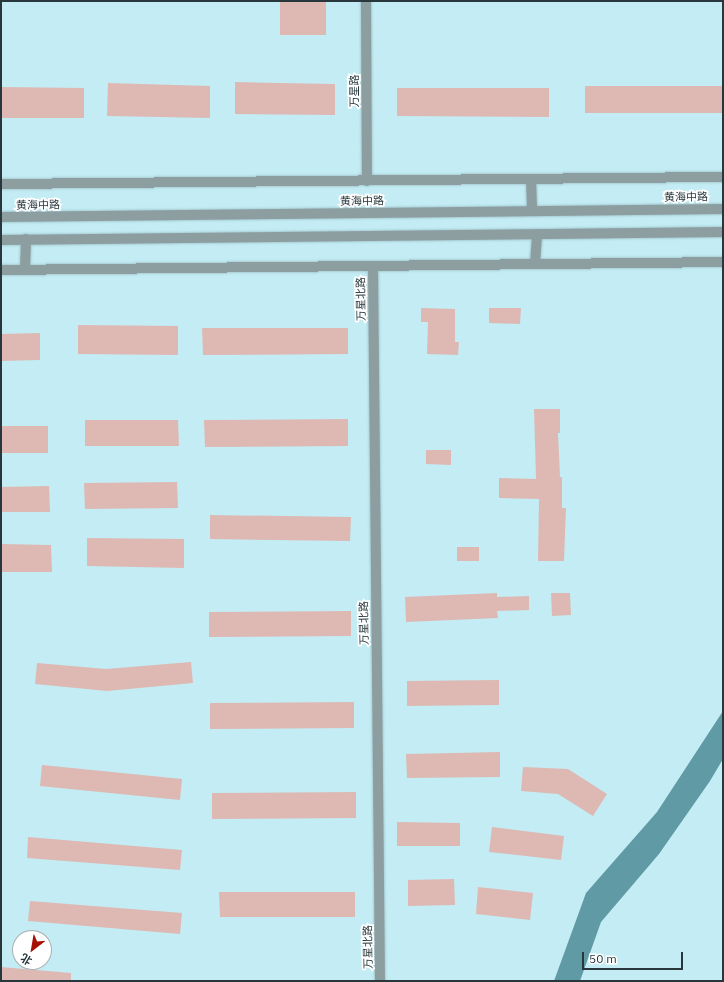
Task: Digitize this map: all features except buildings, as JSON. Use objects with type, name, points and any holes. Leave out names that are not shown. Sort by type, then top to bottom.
[{"type":"street","name":"万星路","points":[[366,1],[367,181]]},
{"type":"street","name":"黄海中路","points":[[1,184],[723,177]]},
{"type":"street","points":[[531,179],[532,211]]},
{"type":"street","name":"黄海中路","points":[[1,217],[723,209]]},
{"type":"street","points":[[1,240],[723,232]]},
{"type":"street","points":[[535,264],[537,234]]},
{"type":"street","points":[[25,269],[26,239]]},
{"type":"street","points":[[1,270],[723,262]]},
{"type":"street","name":"万星北路","points":[[372,266],[380,981]]},
{"type":"water","points":[[723,711],[723,759],[710,781],[659,854],[601,922],[580,981],[554,981],[586,893],[657,812]]}]
